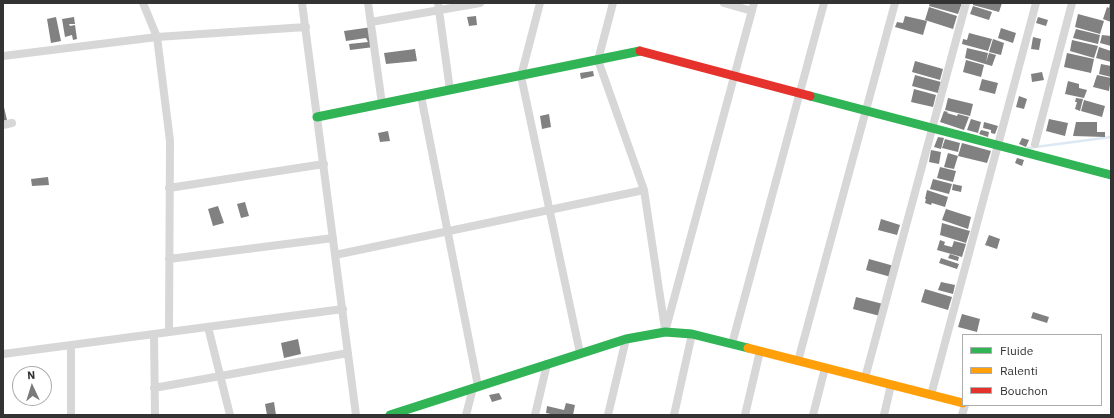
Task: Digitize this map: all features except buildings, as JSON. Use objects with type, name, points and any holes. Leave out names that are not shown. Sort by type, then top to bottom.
[{"type":"street","points":[[143,3],[157,37],[170,141],[169,332]]},
{"type":"street","points":[[302,3],[356,415]]},
{"type":"street","points":[[368,3],[382,104]]},
{"type":"street","points":[[371,22],[438,7],[480,3]]},
{"type":"street","points":[[540,3],[521,76],[580,353]]},
{"type":"street","points":[[613,3],[598,60],[644,190],[665,332]]},
{"type":"street","points":[[665,332],[753,7],[724,3]]},
{"type":"street","points":[[732,344],[824,3]]},
{"type":"street","points":[[798,361],[896,3]]},
{"type":"street","points":[[865,378],[966,3]]},
{"type":"street","points":[[931,395],[1036,3]]},
{"type":"street","points":[[1035,144],[1072,3]]},
{"type":"street","points":[[438,7],[450,90]]},
{"type":"street","points":[[3,56],[157,37],[306,27]]},
{"type":"street","points":[[317,118],[639,51],[1111,174]]},
{"type":"street","points":[[421,96],[448,231],[476,387],[466,415]]},
{"type":"street","points":[[3,125],[12,123]]},
{"type":"street","points":[[169,188],[324,164]]},
{"type":"street","points":[[335,255],[644,190]]},
{"type":"street","points":[[169,259],[333,238]]},
{"type":"street","points":[[3,354],[343,310]]},
{"type":"street","points":[[208,327],[230,415]]},
{"type":"street","points":[[390,415],[626,339],[665,332],[692,334],[962,403]]},
{"type":"street","points":[[154,334],[154,415]]},
{"type":"street","points":[[674,415],[692,334]]},
{"type":"street","points":[[608,415],[626,339]]},
{"type":"street","points":[[71,345],[71,415]]},
{"type":"street","points":[[745,415],[760,351]]},
{"type":"street","points":[[154,388],[348,353]]},
{"type":"street","points":[[535,415],[548,364]]},
{"type":"street","points":[[813,415],[825,368]]},
{"type":"street","points":[[884,415],[891,385]]},
{"type":"waterway","points":[[1028,148],[1111,137]]},
{"type":"traffic: fast","points":[[317,117],[640,51]]},
{"type":"traffic: fast","points":[[810,96],[1111,175]]},
{"type":"traffic: fast","points":[[390,415],[626,339],[665,332],[692,334],[748,348]]},
{"type":"traffic: slow","points":[[748,348],[962,403]]},
{"type":"traffic: jam","points":[[640,51],[810,96]]}]
